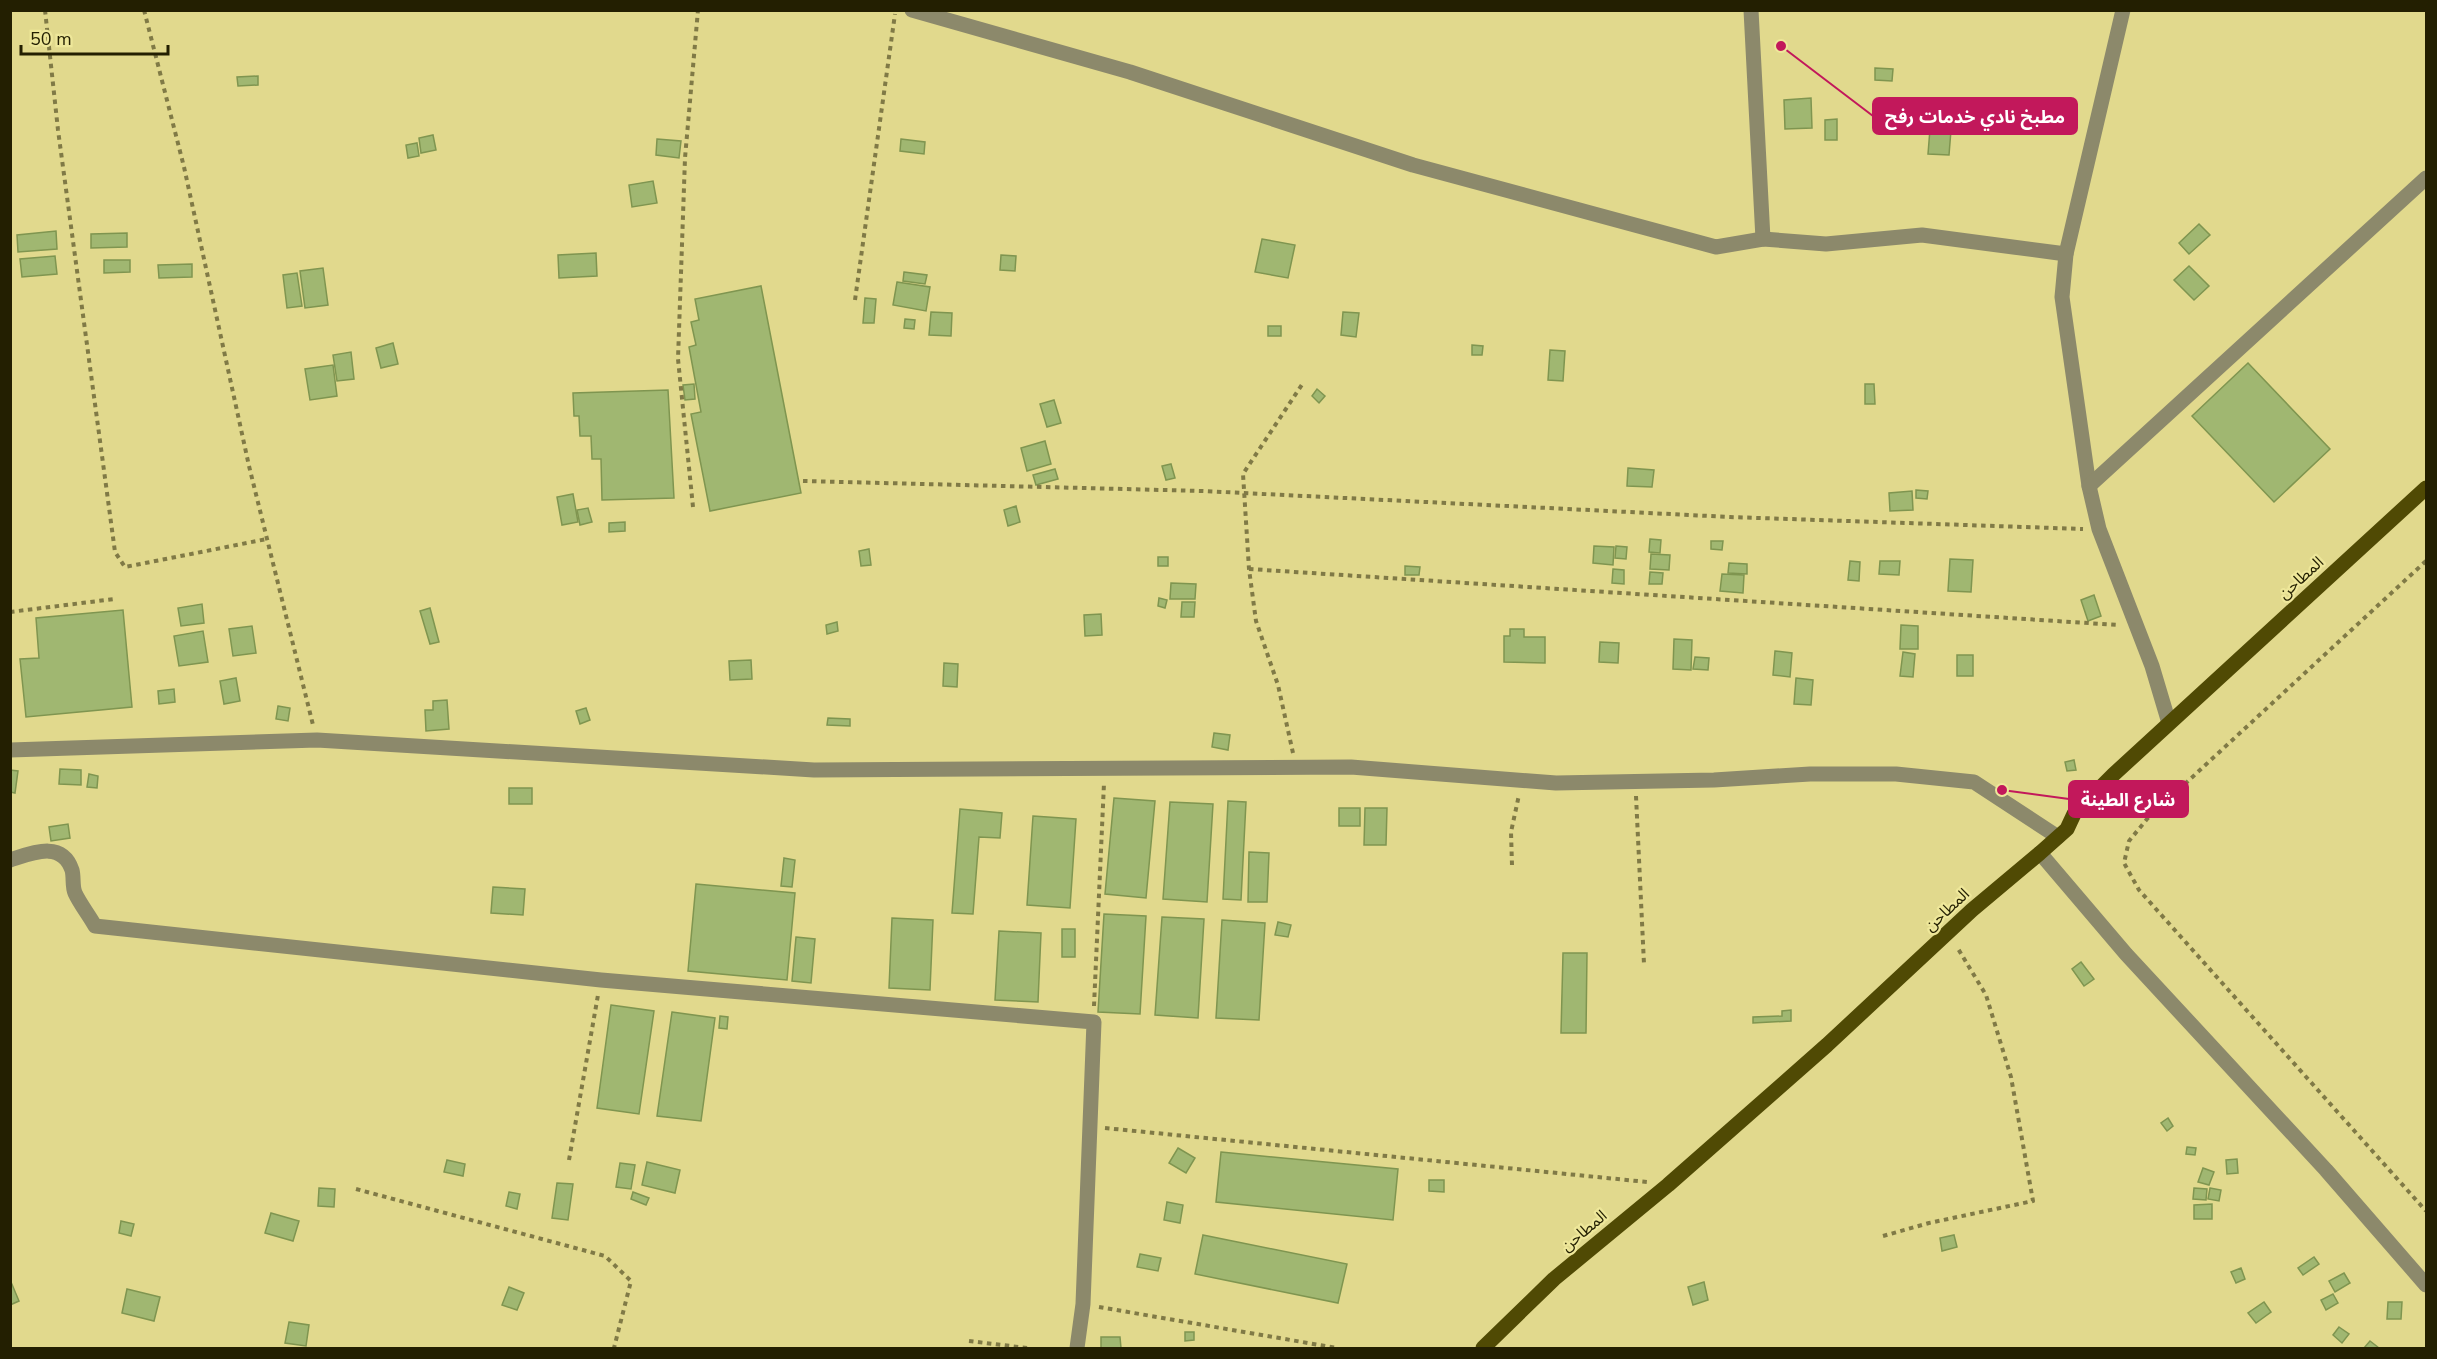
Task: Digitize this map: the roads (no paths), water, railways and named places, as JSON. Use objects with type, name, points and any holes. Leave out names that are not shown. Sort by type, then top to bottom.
[{"type":"main road","name":"المطاحن","points":[[1483,1348],[1554,1279],[1668,1185],[1972,910],[2067,829],[2074,814],[2169,723],[2427,488]]},
{"type":"street","points":[[912,10],[1130,72],[1226,106],[1413,165],[1716,247],[1763,239],[1826,244],[1922,235],[2066,254]]},
{"type":"street","points":[[1751,10],[1763,239]]},
{"type":"street","points":[[2123,10],[2066,254],[2062,297],[2089,486],[2099,529],[2136,626],[2169,723]]},
{"type":"street","points":[[2089,486],[2427,178]]},
{"type":"street","points":[[10,750],[317,740],[814,770],[1351,767],[1556,783],[1714,780],[1820,774],[1896,774],[1974,782],[2058,837]]},
{"type":"street","points":[[10,860],[38,850],[55,851],[67,859],[73,872],[74,891],[95,926],[601,980],[1094,1022],[1083,1304],[1077,1348]]},
{"type":"street","points":[[2040,853],[2133,962],[2326,1170],[2427,1285]]},
{"type":"place","name":"مطبخ نادي خدمات رفح","points":[[1781,46]]},
{"type":"place","name":"شارع الطينة","points":[[2002,790]]}]
